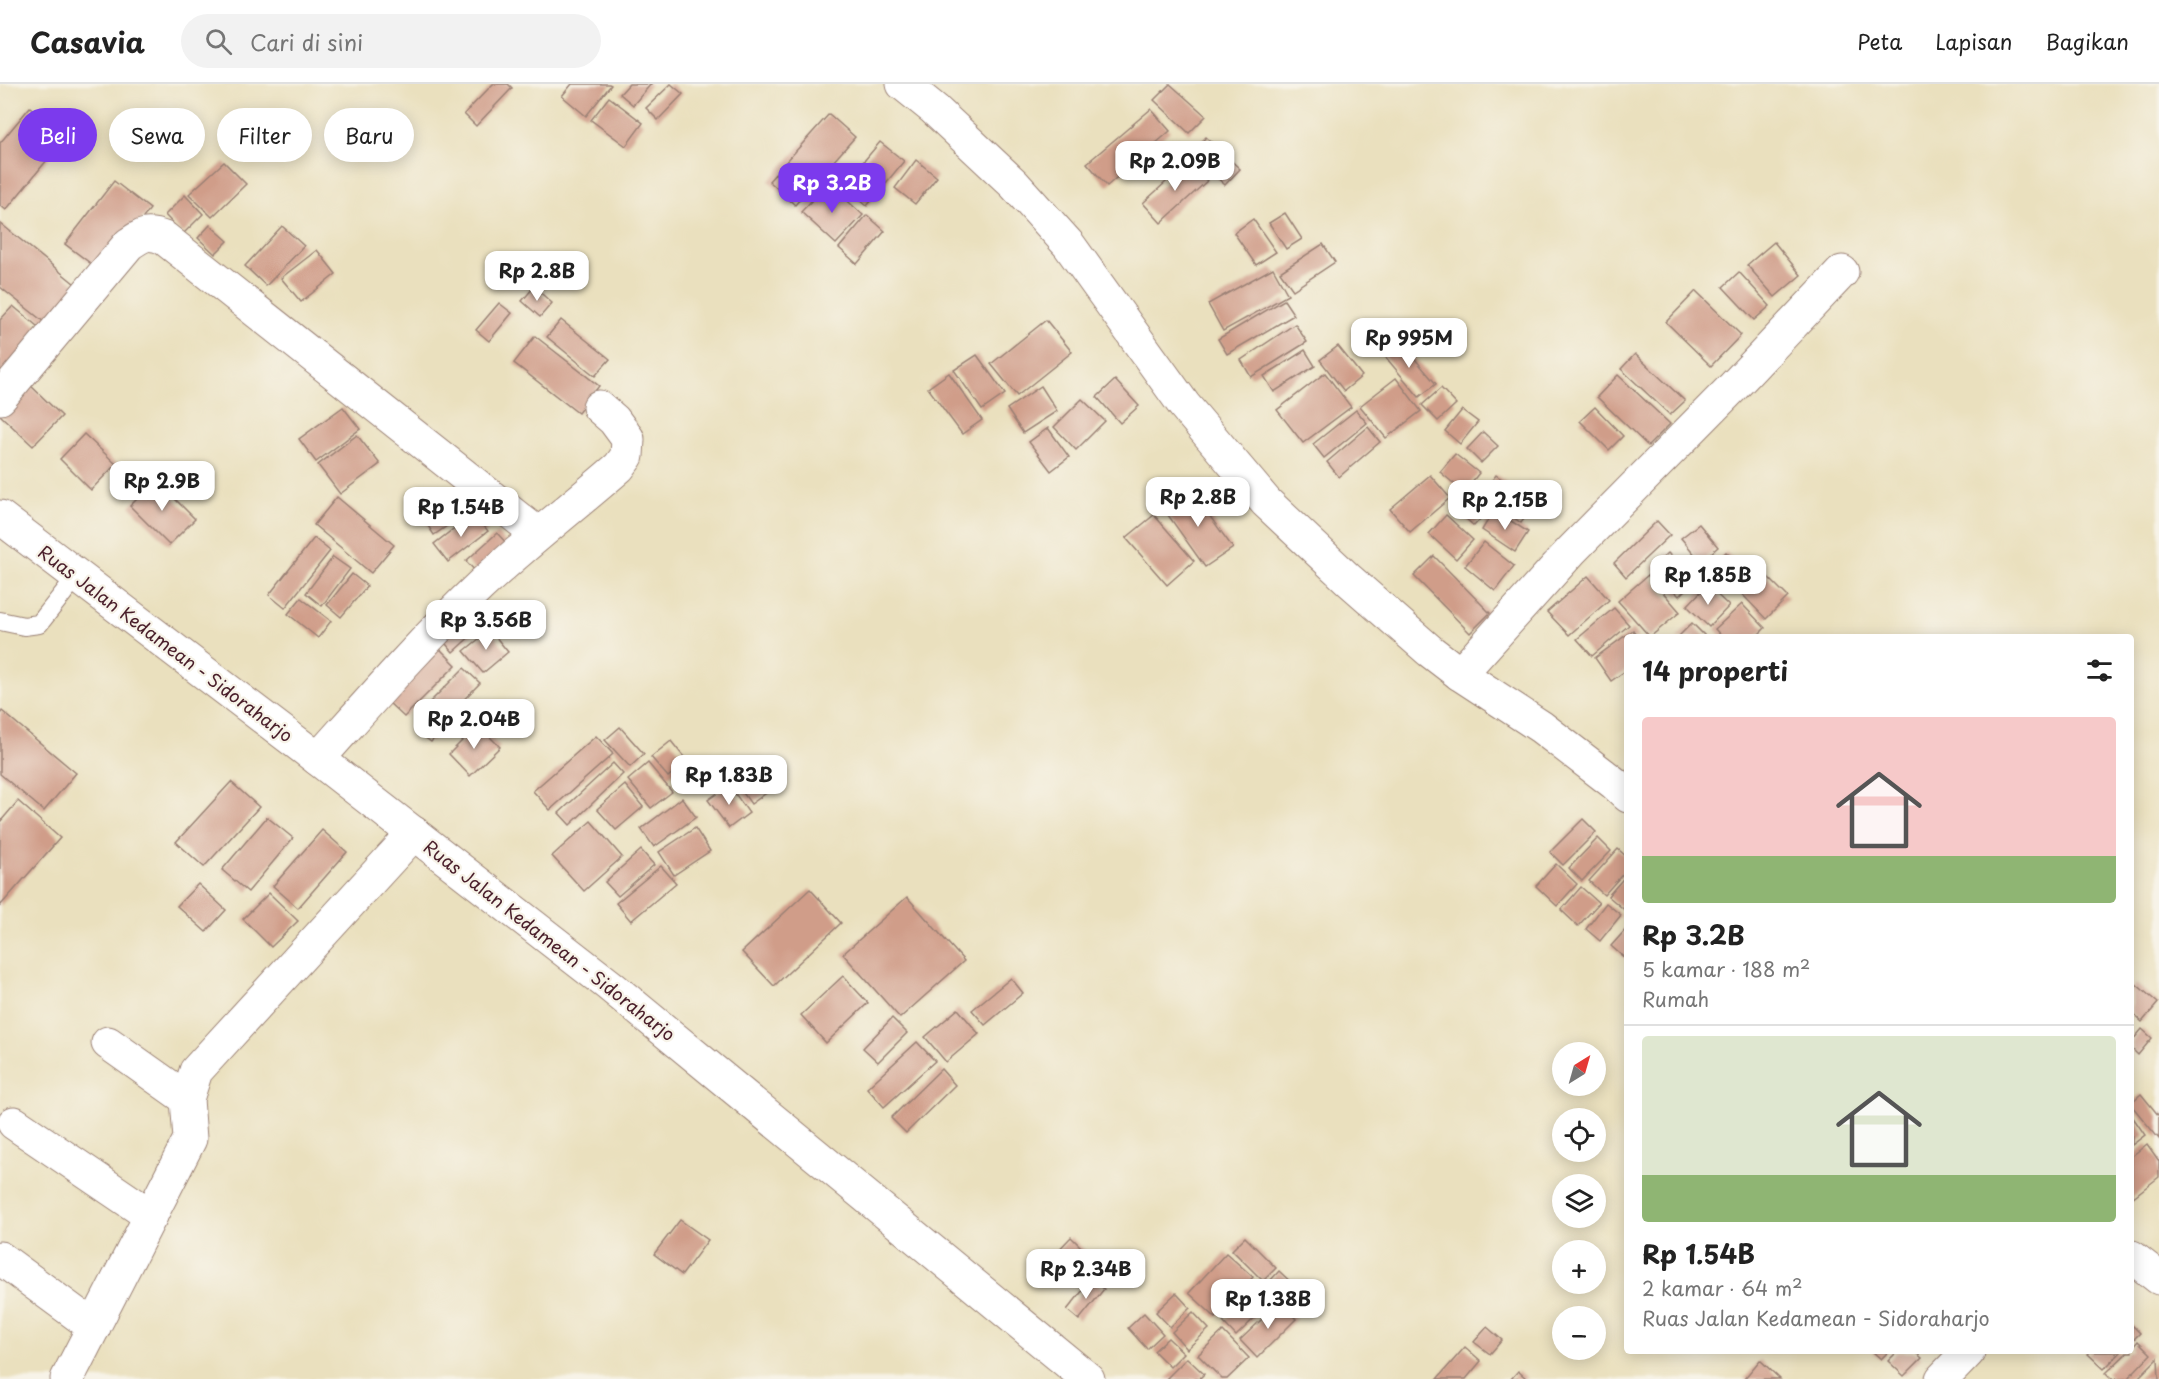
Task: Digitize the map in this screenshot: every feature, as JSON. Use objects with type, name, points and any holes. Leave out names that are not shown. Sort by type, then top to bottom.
[{"type":"street","points":[[903,84],[934,109],[1014,184],[1069,245],[1184,405],[1266,502],[1349,580],[1430,651],[1460,674],[1541,727],[1624,792]]},
{"type":"street","points":[[0,398],[129,244],[144,234],[152,234],[164,238],[538,534]]},
{"type":"street","points":[[1460,674],[1571,551],[1733,387],[1842,272]]},
{"type":"street","points":[[318,759],[434,632],[538,534],[606,478],[627,456],[628,439],[615,420],[599,407]]},
{"type":"street","name":"Ruas Jalan Kedamean - Sidoraharjo","points":[[0,517],[318,759],[609,985],[1088,1379]]},
{"type":"street","points":[[67,1379],[190,1139],[187,1099],[196,1071],[414,833]]},
{"type":"street","points":[[108,1043],[187,1099]]},
{"type":"street","points":[[14,1123],[150,1216]]},
{"type":"street","points":[[0,1258],[94,1327]]},
{"type":"street","points":[[2134,1259],[2159,1278]]},
{"type":"street","points":[[1942,1379],[1966,1354]]},
{"type":"lane","points":[[0,621],[24,626],[39,624],[77,576]]},
{"type":"building","points":[[493,84],[508,84],[512,88],[476,126],[464,114]]},
{"type":"building","points":[[572,84],[611,85],[586,116],[562,96]]},
{"type":"building","points":[[629,84],[651,84],[633,105],[620,94]]},
{"type":"building","points":[[671,84],[683,94],[658,120],[646,108]]},
{"type":"building","points":[[1170,84],[1206,116],[1189,133],[1154,100]]},
{"type":"building","points":[[609,97],[643,123],[626,146],[591,120]]},
{"type":"building","points":[[1151,109],[1170,131],[1107,186],[1087,163]]},
{"type":"building","points":[[829,114],[855,137],[795,205],[769,181]]},
{"type":"building","points":[[18,121],[18,162],[45,162],[6,210],[0,205],[0,143]]},
{"type":"building","points":[[1206,137],[1240,169],[1225,185],[1191,153]]},
{"type":"building","points":[[880,142],[904,161],[867,206],[843,186]]},
{"type":"building","points":[[916,160],[937,177],[915,204],[895,188]]},
{"type":"building","points":[[1189,161],[1207,181],[1161,223],[1143,203]]},
{"type":"building","points":[[224,162],[246,184],[212,217],[189,194]]},
{"type":"building","points":[[114,181],[150,209],[102,272],[65,244]]},
{"type":"building","points":[[828,183],[863,215],[836,244],[801,212]]},
{"type":"building","points":[[185,195],[203,214],[183,234],[165,215]]},
{"type":"building","points":[[1285,213],[1302,239],[1286,249],[1269,223]]},
{"type":"building","points":[[867,215],[885,231],[857,264],[839,248]]},
{"type":"building","points":[[1253,219],[1276,252],[1256,265],[1234,233]]},
{"type":"building","points":[[0,223],[80,288],[49,326],[0,287]]},
{"type":"building","points":[[210,225],[228,241],[215,254],[198,238]]},
{"type":"building","points":[[282,226],[304,246],[266,286],[245,266]]},
{"type":"building","points":[[1774,242],[1801,275],[1775,297],[1747,265]]},
{"type":"building","points":[[1323,244],[1335,262],[1293,290],[1280,272]]},
{"type":"building","points":[[317,250],[336,274],[301,302],[281,278]]},
{"type":"building","points":[[1273,268],[1288,295],[1223,331],[1208,304]]},
{"type":"building","points":[[1739,272],[1770,306],[1754,320],[1723,287]]},
{"type":"building","points":[[534,287],[552,303],[540,317],[522,301]]},
{"type":"building","points":[[1696,291],[1741,335],[1711,366],[1666,322]]},
{"type":"building","points":[[1284,300],[1294,315],[1227,354],[1218,339]]},
{"type":"building","points":[[499,303],[512,313],[489,341],[476,330]]},
{"type":"building","points":[[13,306],[43,331],[0,381],[0,320]]},
{"type":"building","points":[[561,320],[610,359],[595,376],[547,337]]},
{"type":"building","points":[[1046,320],[1072,352],[1017,396],[991,364]]},
{"type":"building","points":[[1295,324],[1307,342],[1251,377],[1241,360]]},
{"type":"building","points":[[535,336],[599,386],[578,413],[514,363]]},
{"type":"building","points":[[1399,340],[1436,384],[1419,397],[1383,354]]},
{"type":"building","points":[[1338,346],[1362,376],[1344,391],[1320,360]]},
{"type":"building","points":[[1305,350],[1315,366],[1274,392],[1264,376]]},
{"type":"building","points":[[1635,354],[1685,401],[1670,415],[1621,369]]},
{"type":"building","points":[[977,355],[1005,394],[982,410],[954,370]]},
{"type":"building","points":[[949,373],[982,420],[962,434],[928,388]]},
{"type":"building","points":[[1325,373],[1351,407],[1303,443],[1277,410]]},
{"type":"building","points":[[1618,375],[1670,424],[1648,446],[1597,397]]},
{"type":"building","points":[[1396,378],[1421,411],[1386,438],[1360,406]]},
{"type":"building","points":[[1115,380],[1139,406],[1120,423],[1097,397]]},
{"type":"building","points":[[27,382],[62,416],[33,446],[0,415],[0,410]]},
{"type":"building","points":[[1041,386],[1057,411],[1023,433],[1007,409]]},
{"type":"building","points":[[1441,388],[1456,404],[1438,421],[1422,405]]},
{"type":"building","points":[[1082,399],[1105,421],[1076,450],[1054,427]]},
{"type":"building","points":[[343,407],[360,429],[316,462],[299,439]]},
{"type":"building","points":[[1595,407],[1623,436],[1609,450],[1580,421]]},
{"type":"building","points":[[1356,410],[1367,423],[1324,458],[1313,444]]},
{"type":"building","points":[[1462,410],[1478,422],[1460,444],[1445,431]]},
{"type":"building","points":[[1368,427],[1380,442],[1339,477],[1327,462]]},
{"type":"building","points":[[1048,428],[1069,457],[1051,471],[1029,442]]},
{"type":"building","points":[[1483,432],[1498,446],[1481,463],[1467,449]]},
{"type":"building","points":[[84,434],[116,464],[91,490],[60,459]]},
{"type":"building","points":[[357,435],[380,464],[340,494],[318,465]]},
{"type":"building","points":[[1455,454],[1479,473],[1464,492],[1440,472]]},
{"type":"building","points":[[1430,475],[1450,498],[1410,532],[1390,509]]},
{"type":"building","points":[[1496,475],[1535,504],[1521,523],[1482,494]]},
{"type":"building","points":[[156,480],[195,519],[169,545],[130,506]]},
{"type":"building","points":[[452,489],[467,512],[434,535],[419,512]]},
{"type":"building","points":[[1190,489],[1233,548],[1205,567],[1163,508]]},
{"type":"building","points":[[1471,489],[1491,507],[1474,526],[1454,508]]},
{"type":"building","points":[[337,497],[394,545],[371,573],[314,525]]},
{"type":"building","points":[[1494,510],[1528,532],[1515,552],[1482,530]]},
{"type":"building","points":[[474,513],[488,531],[448,562],[434,544]]},
{"type":"building","points":[[1154,515],[1194,561],[1167,585],[1126,538]]},
{"type":"building","points":[[1446,515],[1473,540],[1456,559],[1429,534]]},
{"type":"building","points":[[1657,521],[1670,535],[1626,577],[1614,563]]},
{"type":"building","points":[[1699,524],[1718,547],[1701,562],[1681,538]]},
{"type":"building","points":[[497,533],[509,546],[478,574],[466,561]]},
{"type":"building","points":[[314,538],[330,551],[285,608],[269,595]]},
{"type":"building","points":[[1484,542],[1514,566],[1495,591],[1465,566]]},
{"type":"building","points":[[1726,552],[1744,571],[1724,590],[1706,571]]},
{"type":"building","points":[[1668,553],[1694,581],[1679,596],[1652,568]]},
{"type":"building","points":[[1434,556],[1490,613],[1470,633],[1414,576]]},
{"type":"building","points":[[333,557],[350,569],[322,606],[306,593]]},
{"type":"building","points":[[1764,573],[1788,597],[1766,619],[1742,594]]},
{"type":"building","points":[[352,574],[367,586],[341,617],[327,605]]},
{"type":"building","points":[[1648,575],[1680,612],[1654,634],[1647,634],[1618,601]]},
{"type":"building","points":[[1588,576],[1609,600],[1569,635],[1547,612]]},
{"type":"building","points":[[1707,585],[1729,606],[1709,627],[1687,606]]},
{"type":"building","points":[[301,598],[331,621],[318,638],[288,614]]},
{"type":"building","points":[[1742,604],[1765,628],[1759,634],[1719,634],[1715,629]]},
{"type":"building","points":[[471,608],[485,623],[453,652],[439,636]]},
{"type":"building","points":[[1614,608],[1629,625],[1592,656],[1577,639]]},
{"type":"building","points":[[1692,623],[1703,634],[1681,634]]},
{"type":"building","points":[[490,630],[508,652],[483,673],[464,651]]},
{"type":"building","points":[[1624,637],[1624,672],[1611,681],[1595,658]]},
{"type":"building","points":[[439,648],[456,665],[404,717],[386,700]]},
{"type":"building","points":[[464,668],[480,683],[440,724],[424,708]]},
{"type":"building","points":[[2,711],[76,773],[44,811],[0,774],[0,714]]},
{"type":"building","points":[[423,718],[440,731],[431,742],[415,730]]},
{"type":"building","points":[[478,725],[500,747],[470,776],[449,754]]},
{"type":"building","points":[[620,727],[644,754],[630,767],[605,740]]},
{"type":"building","points":[[596,736],[613,754],[550,810],[533,791]]},
{"type":"building","points":[[671,741],[687,761],[668,777],[651,757]]},
{"type":"building","points":[[613,763],[623,774],[570,825],[559,813]]},
{"type":"building","points":[[648,763],[672,792],[651,808],[628,780]]},
{"type":"building","points":[[754,770],[769,791],[751,804],[736,783]]},
{"type":"building","points":[[231,782],[259,807],[204,867],[176,842]]},
{"type":"building","points":[[625,785],[643,807],[616,830],[597,809]]},
{"type":"building","points":[[729,785],[749,813],[729,828],[708,800]]},
{"type":"building","points":[[682,798],[696,817],[654,847],[641,829]]},
{"type":"building","points":[[18,801],[60,838],[0,906],[0,822]]},
{"type":"building","points":[[267,817],[293,838],[248,892],[222,870]]},
{"type":"building","points":[[1583,819],[1596,832],[1563,865],[1550,852]]},
{"type":"building","points":[[591,821],[622,857],[584,891],[552,856]]},
{"type":"building","points":[[695,828],[710,851],[674,875],[659,852]]},
{"type":"building","points":[[322,830],[347,852],[298,908],[273,886]]},
{"type":"building","points":[[1598,838],[1611,851],[1582,881],[1569,868]]},
{"type":"building","points":[[1618,849],[1624,854],[1624,872],[1604,895],[1589,881]]},
{"type":"building","points":[[641,850],[654,865],[618,896],[605,882]]},
{"type":"building","points":[[1556,864],[1577,884],[1557,906],[1536,886]]},
{"type":"building","points":[[661,866],[676,883],[631,921],[616,903]]},
{"type":"building","points":[[1624,878],[1624,910],[1608,896]]},
{"type":"building","points":[[198,884],[226,910],[206,932],[177,906]]},
{"type":"building","points":[[1581,887],[1599,903],[1578,926],[1561,910]]},
{"type":"building","points":[[810,889],[841,923],[774,986],[742,952]]},
{"type":"building","points":[[269,893],[298,921],[271,947],[243,919]]},
{"type":"building","points":[[907,897],[964,961],[900,1018],[843,954]]},
{"type":"building","points":[[1606,903],[1621,915],[1600,941],[1586,929]]},
{"type":"building","points":[[1624,931],[1624,957],[1611,946]]},
{"type":"building","points":[[843,976],[868,1003],[826,1043],[801,1015]]},
{"type":"building","points":[[1011,978],[1023,993],[985,1025],[972,1010]]},
{"type":"building","points":[[2136,984],[2158,1003],[2142,1022],[2134,1015],[2134,986]]},
{"type":"building","points":[[958,1009],[979,1034],[946,1062],[925,1037]]},
{"type":"building","points":[[892,1018],[907,1033],[878,1062],[863,1048]]},
{"type":"building","points":[[2142,1029],[2152,1038],[2138,1055],[2134,1051],[2134,1039]]},
{"type":"building","points":[[917,1042],[935,1061],[884,1107],[867,1088]]},
{"type":"building","points":[[941,1069],[955,1085],[906,1133],[891,1118]]},
{"type":"building","points":[[2141,1094],[2159,1116],[2159,1139],[2134,1108],[2134,1100]]},
{"type":"building","points":[[2134,1119],[2145,1135],[2134,1143]]},
{"type":"building","points":[[2147,1144],[2159,1161],[2159,1177],[2134,1196],[2134,1154]]},
{"type":"building","points":[[680,1220],[708,1240],[682,1275],[654,1254]]},
{"type":"building","points":[[1071,1237],[1089,1255],[1068,1277],[1050,1259]]},
{"type":"building","points":[[1245,1237],[1276,1268],[1263,1281],[1232,1250]]},
{"type":"building","points":[[1226,1253],[1253,1277],[1216,1318],[1189,1293]]},
{"type":"building","points":[[1279,1271],[1295,1286],[1285,1297],[1269,1282]]},
{"type":"building","points":[[1092,1279],[1104,1289],[1079,1320],[1067,1310]]},
{"type":"building","points":[[1261,1285],[1274,1299],[1236,1336],[1223,1322]]},
{"type":"building","points":[[1176,1293],[1190,1308],[1170,1327],[1156,1312]]},
{"type":"building","points":[[1280,1302],[1296,1319],[1257,1358],[1240,1340]]},
{"type":"building","points":[[1193,1312],[1209,1329],[1187,1349],[1172,1332]]},
{"type":"building","points":[[1144,1313],[1163,1334],[1147,1349],[1128,1328]]},
{"type":"building","points":[[1487,1327],[1502,1340],[1490,1354],[1474,1342]]},
{"type":"building","points":[[2134,1327],[2140,1333],[2134,1339]]},
{"type":"building","points":[[1223,1331],[1249,1358],[1227,1379],[1222,1379],[1198,1355]]},
{"type":"building","points":[[1168,1338],[1184,1353],[1170,1367],[1154,1351]]},
{"type":"building","points":[[2138,1341],[2151,1354],[2127,1379],[2112,1379],[2106,1373],[2126,1354],[2134,1354],[2134,1346]]},
{"type":"building","points":[[1465,1347],[1481,1361],[1466,1379],[1437,1379]]},
{"type":"building","points":[[1875,1354],[1886,1354],[1881,1359]]},
{"type":"building","points":[[1895,1354],[1917,1354],[1922,1358],[1904,1376],[1888,1361]]},
{"type":"building","points":[[2088,1354],[2119,1354],[2104,1369]]},
{"type":"building","points":[[1187,1358],[1204,1374],[1199,1379],[1166,1379]]},
{"type":"building","points":[[2158,1358],[2159,1379],[2137,1379]]},
{"type":"building","points":[[1760,1360],[1780,1379],[1744,1379]]},
{"type":"building","points":[[1518,1371],[1527,1379],[1511,1379]]}]
